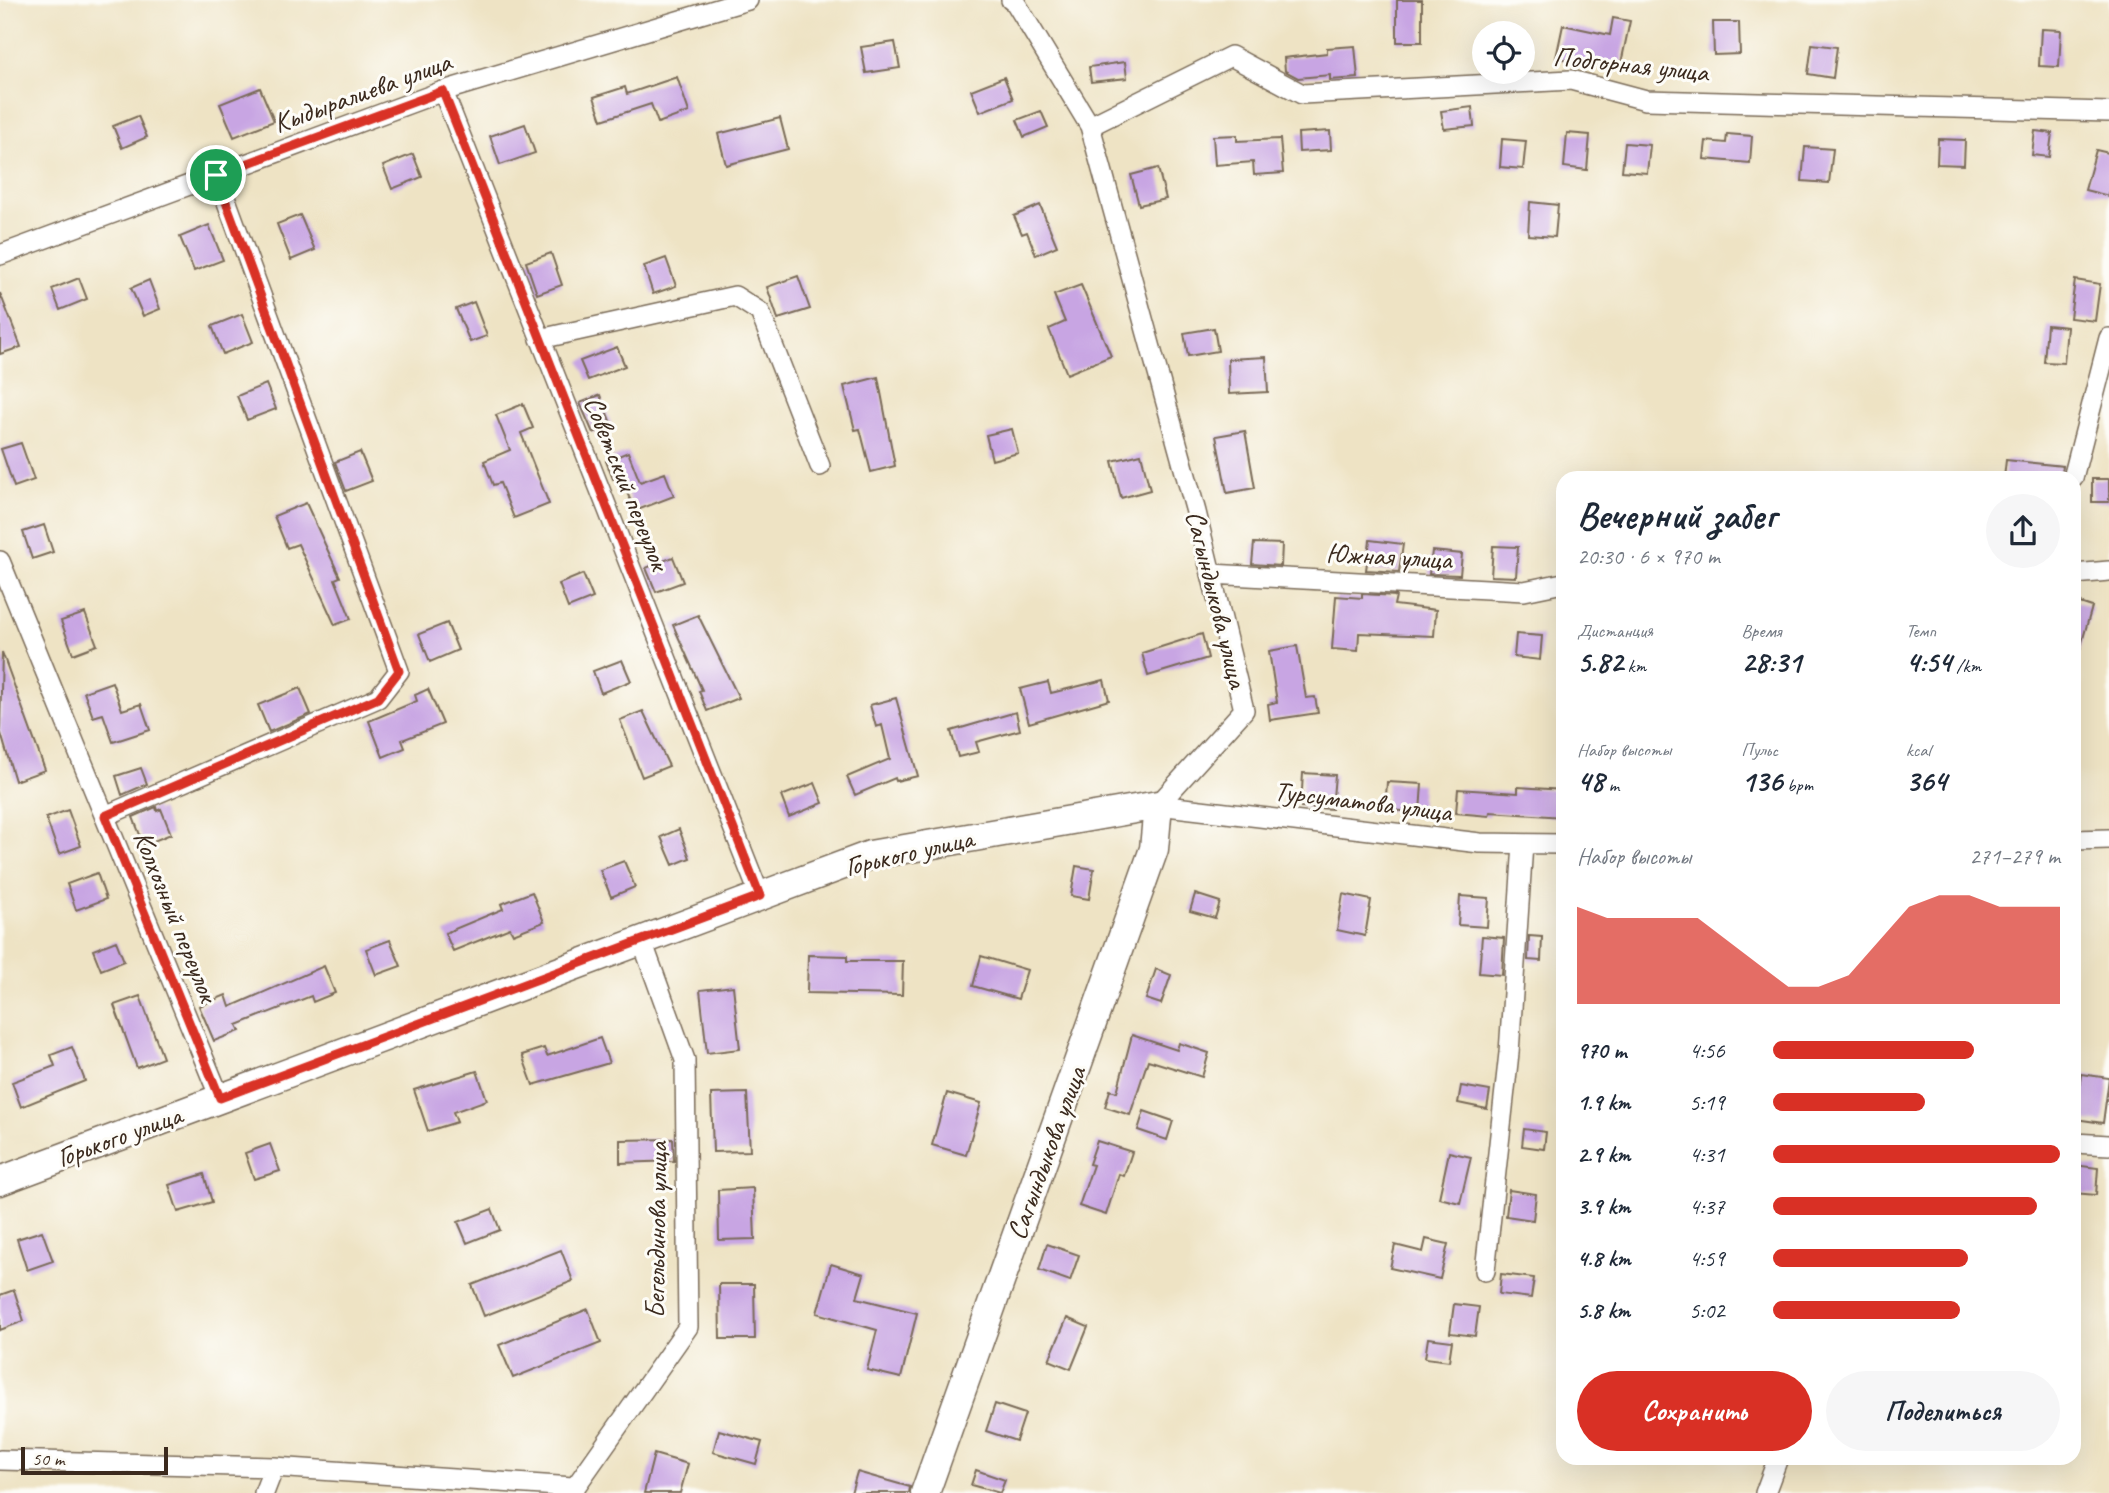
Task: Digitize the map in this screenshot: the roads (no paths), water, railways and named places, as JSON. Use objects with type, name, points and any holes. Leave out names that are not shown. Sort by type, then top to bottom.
[{"type":"street","name":"Кыдыралиева улица","points":[[0,255],[443,91],[748,0]]},
{"type":"street","name":"Сагындыкова улица","points":[[925,1493],[1154,849],[1158,805],[1244,710],[1211,574],[1090,126],[1013,1]]},
{"type":"street","name":"Подгорная улица","points":[[1090,126],[1231,56],[1302,94],[1571,80],[1646,100],[2109,112]]},
{"type":"street","name":"Советский переулок","points":[[443,91],[760,896]]},
{"type":"street","points":[[105,816],[378,698],[399,671],[216,175]]},
{"type":"street","points":[[540,339],[735,296],[760,312],[820,466]]},
{"type":"street","points":[[2075,471],[2109,338]]},
{"type":"street","name":"Колхозный переулок","points":[[0,561],[220,1098]]},
{"type":"street","points":[[2081,573],[2109,571]]},
{"type":"street","name":"Южная улица","points":[[1211,574],[1524,591],[1556,584]]},
{"type":"street","name":"Горького улица","points":[[0,1181],[870,855],[1158,805]]},
{"type":"street","name":"Турсуматова улица","points":[[1158,805],[1480,844],[1556,844]]},
{"type":"street","points":[[2081,840],[2109,839]]},
{"type":"street","points":[[1485,1271],[1510,1053],[1523,844]]},
{"type":"street","name":"Бегельдинова улица","points":[[572,1490],[688,1327],[685,1060],[642,941]]},
{"type":"street","points":[[2081,1143],[2109,1145]]},
{"type":"street","points":[[0,1460],[274,1467],[572,1490]]},
{"type":"street","points":[[1765,1493],[1775,1465]]},
{"type":"street","points":[[264,1493],[274,1467]]}]
